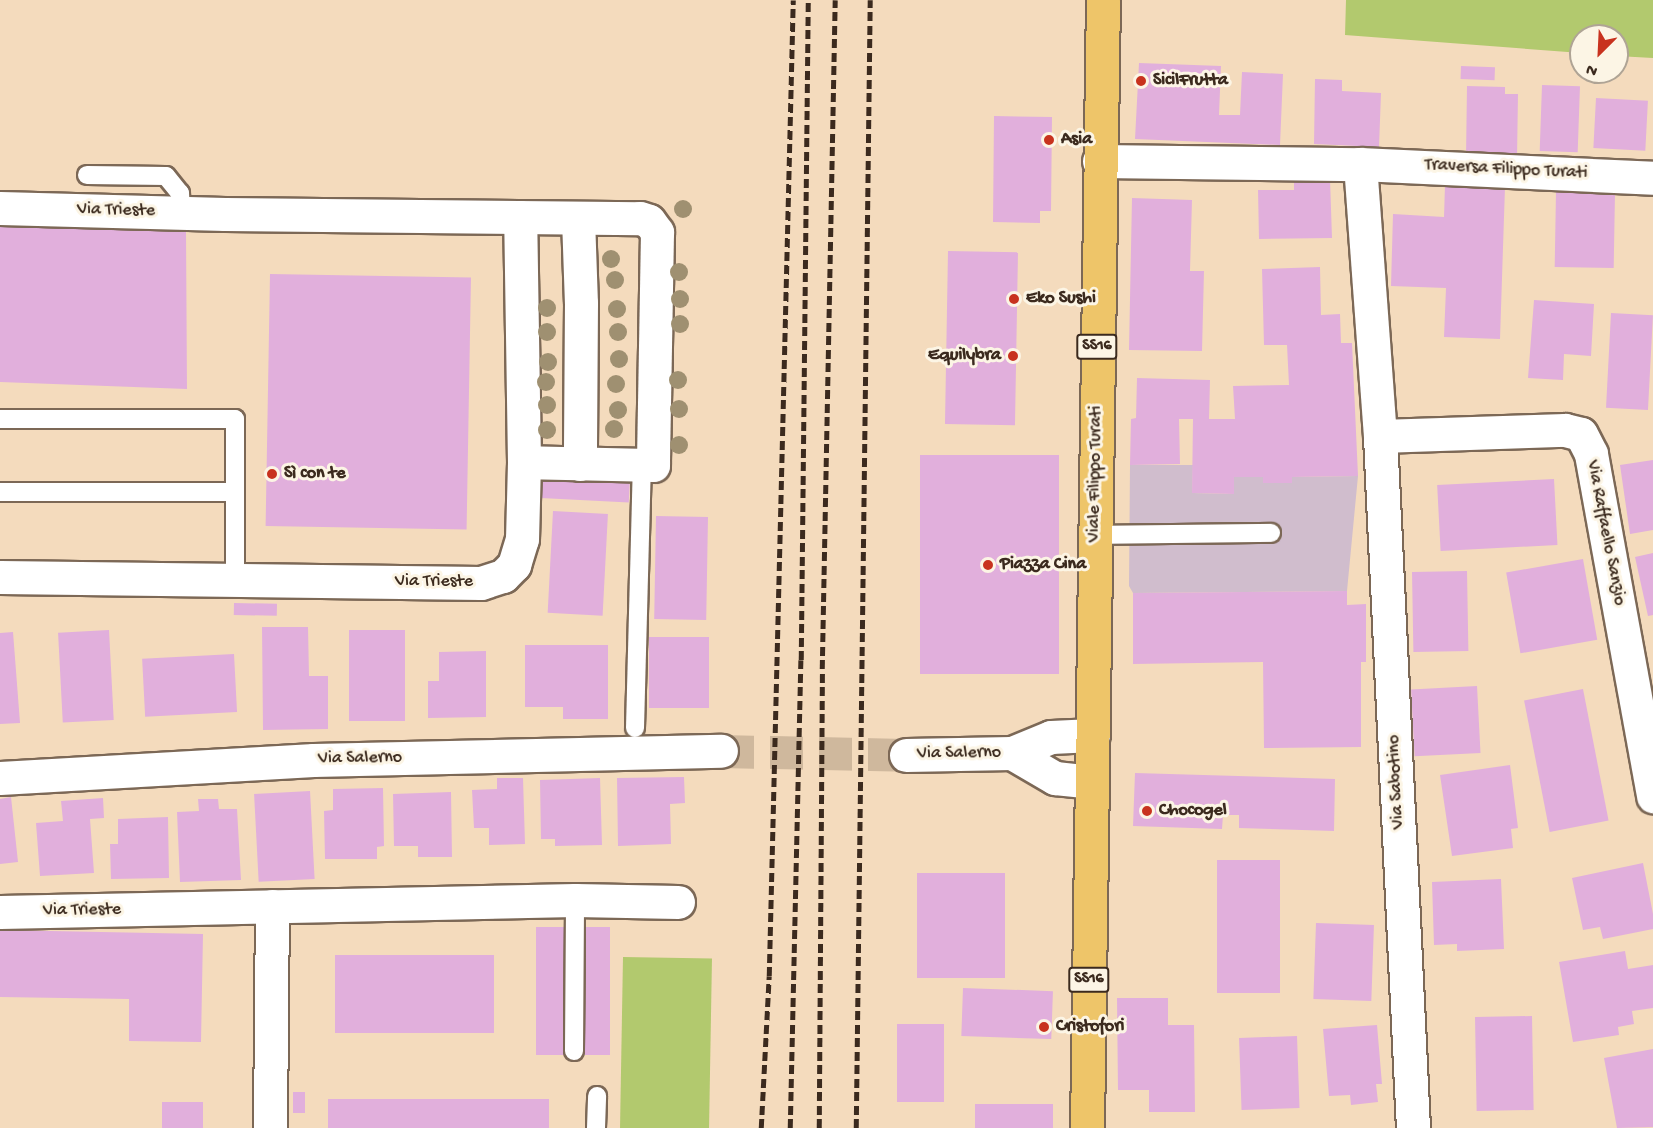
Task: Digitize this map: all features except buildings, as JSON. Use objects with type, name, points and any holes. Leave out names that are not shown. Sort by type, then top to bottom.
[{"type":"main road","name":"Viale Filippo Turati","points":[[1087,1128],[1103,0]]},
{"type":"street","name":"Traversa Filippo Turati","points":[[1099,161],[1360,164],[1653,178]]},
{"type":"street","points":[[1360,164],[1380,436]]},
{"type":"street","name":"Via Trieste","points":[[0,208],[181,213],[640,218],[649,221],[657,232],[653,465],[642,465]]},
{"type":"street","name":"Via Trieste","points":[[0,577],[481,583],[503,576],[514,565],[522,539],[524,462],[520,217]]},
{"type":"street","points":[[578,218],[581,303],[580,464]]},
{"type":"street","name":"Via Raffaello Sanzio","points":[[1380,436],[1565,430],[1581,434],[1591,454],[1653,796]]},
{"type":"street","name":"Via Sabotino","points":[[1380,436],[1413,1128]]},
{"type":"street","points":[[524,462],[642,465]]},
{"type":"street","name":"Via Salerno","points":[[906,755],[1012,753],[1051,737],[1093,735]]},
{"type":"street","name":"Via Salerno","points":[[0,778],[314,760],[721,751]]},
{"type":"street","name":"Via Salerno","points":[[1012,753],[1055,778],[1092,782]]},
{"type":"street","name":"Via Trieste","points":[[0,912],[575,900],[678,902]]},
{"type":"street","points":[[270,1128],[272,906]]},
{"type":"lane","points":[[87,176],[166,176],[180,193],[181,213]]},
{"type":"lane","points":[[0,418],[235,419],[235,580]]},
{"type":"lane","points":[[635,728],[642,465]]},
{"type":"lane","points":[[0,492],[235,492]]},
{"type":"lane","points":[[1095,535],[1271,533]]},
{"type":"lane","points":[[574,1051],[575,900]]},
{"type":"lane","points":[[596,1128],[597,1096]]},
{"type":"shaded area","points":[[1130,465],[1193,465],[1192,493],[1234,494],[1234,477],[1263,477],[1264,483],[1291,483],[1292,477],[1358,476],[1347,591],[1133,593],[1129,586]]},
{"type":"green space","points":[[1346,0],[1653,0],[1653,58],[1629,57],[1629,24],[1569,24],[1569,52],[1345,35]]},
{"type":"green space","points":[[623,957],[712,959],[709,1128],[620,1128]]},
{"type":"tunnel","points":[[721,751],[906,755]]},
{"type":"railway","points":[[761,1128],[769,976],[793,0]]},
{"type":"railway","points":[[790,1128],[801,660],[808,0]]},
{"type":"railway","points":[[819,1128],[822,669],[835,0]]},
{"type":"railway","points":[[856,1128],[870,0]]},
{"type":"place","name":"SicilFrutta","points":[[1141,81]]},
{"type":"place","name":"Asia","points":[[1049,140]]},
{"type":"place","name":"Eko Sushi","points":[[1014,299]]},
{"type":"place","name":"Equilybra","points":[[1013,356]]},
{"type":"place","name":"Sì con te","points":[[272,474]]},
{"type":"place","name":"Piazza Cina","points":[[988,565]]},
{"type":"place","name":"Chocogel","points":[[1147,811]]},
{"type":"place","name":"Cristofori","points":[[1044,1027]]}]
